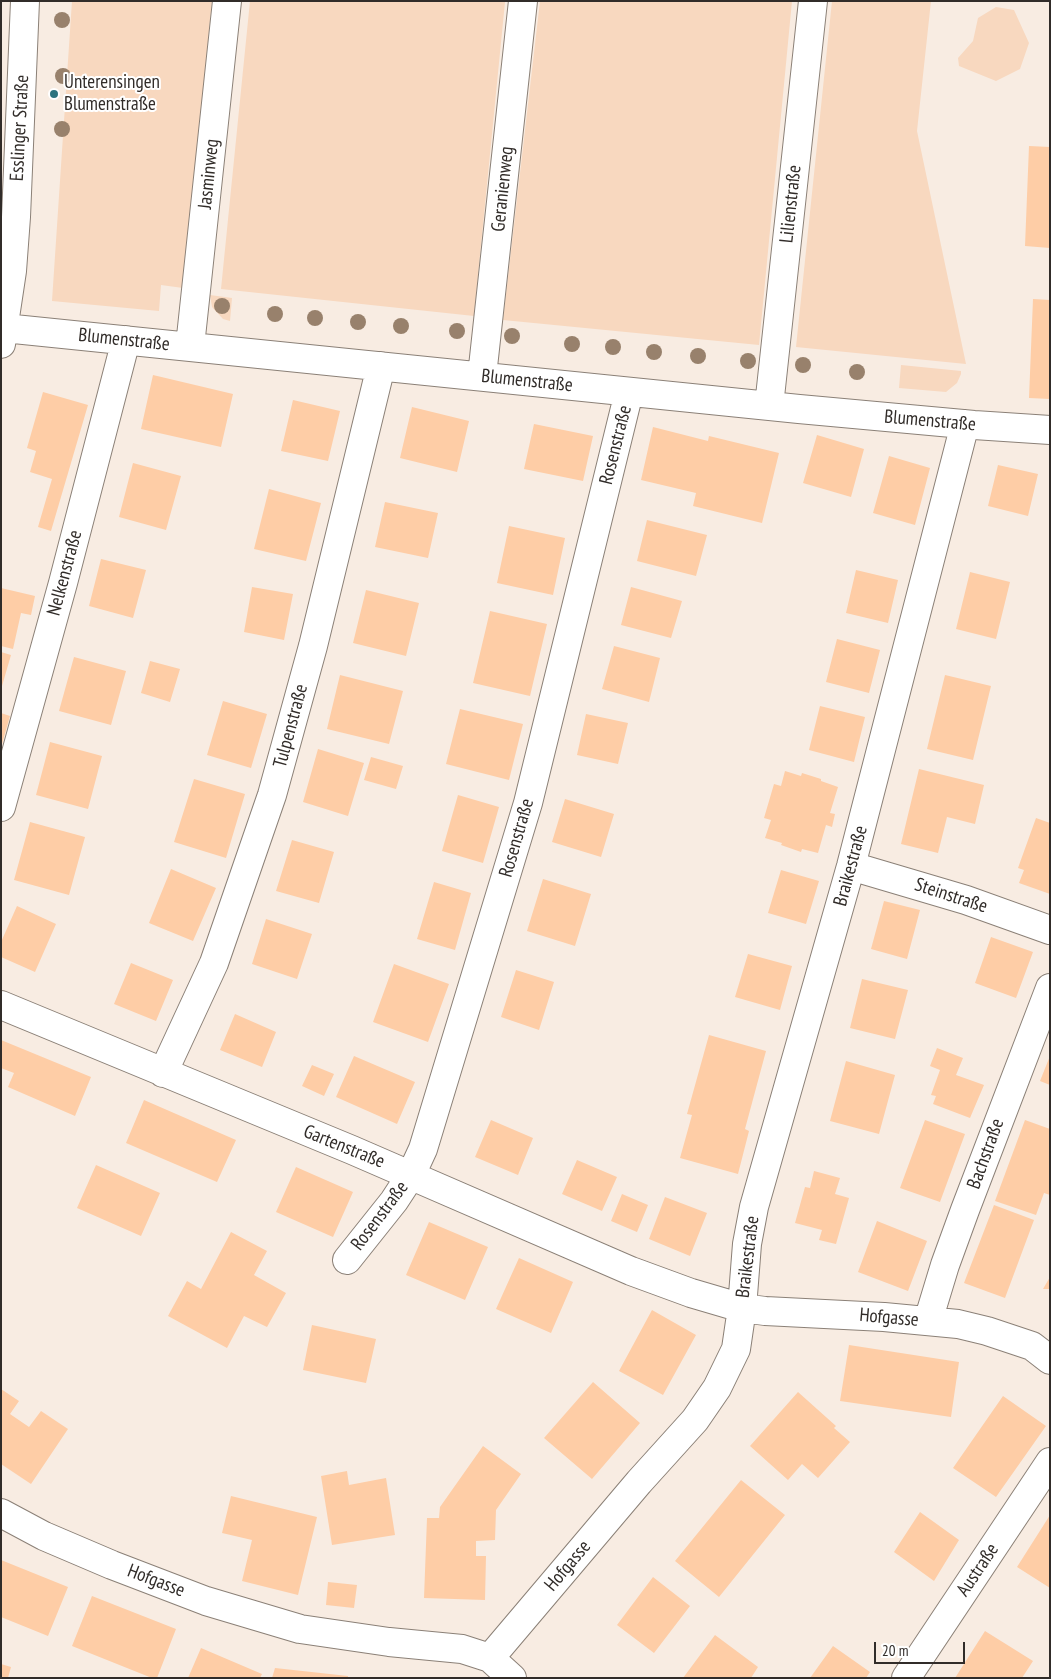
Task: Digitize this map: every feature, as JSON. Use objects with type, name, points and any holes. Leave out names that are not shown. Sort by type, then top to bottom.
[{"type":"street","name":"Esslinger Straße","points":[[3,324],[16,217],[25,1]]},
{"type":"street","name":"Jasminweg","points":[[190,346],[227,1]]},
{"type":"street","name":"Geranienweg","points":[[482,376],[523,1]]},
{"type":"street","name":"Lilienstraße","points":[[770,406],[813,1]]},
{"type":"street","name":"Blumenstraße","points":[[3,324],[126,340],[629,392],[965,424],[1050,430]]},
{"type":"street","name":"Nelkenstraße","points":[[1,807],[63,583],[126,340]]},
{"type":"street","name":"Tulpenstraße","points":[[163,1073],[214,964],[272,794],[313,646],[381,366]]},
{"type":"street","name":"Rosenstraße","points":[[347,1260],[412,1175],[423,1150],[528,803],[629,392]]},
{"type":"street","name":"Braikestraße","points":[[742,1308],[747,1244],[754,1207],[851,866],[965,424]]},
{"type":"street","name":"Steinstraße","points":[[851,866],[966,900],[1050,930]]},
{"type":"street","name":"Bachstraße","points":[[928,1321],[945,1265],[968,1202],[1050,988]]},
{"type":"street","name":"Gartenstraße","points":[[1,1006],[412,1175],[631,1271],[706,1298],[742,1308]]},
{"type":"street","name":"Hofgasse","points":[[1,1513],[44,1536],[112,1565],[206,1600],[300,1629],[389,1642],[462,1649],[490,1658],[639,1482],[708,1404],[736,1348],[742,1308],[958,1324],[987,1331],[1032,1346],[1050,1360]]},
{"type":"street","name":"Austraße","points":[[906,1678],[1050,1462]]},
{"type":"street","points":[[490,1658],[512,1678]]},
{"type":"shaded area","points":[[72,1],[212,1],[183,288],[161,285],[159,311],[52,301]]},
{"type":"shaded area","points":[[250,1],[505,2],[474,316],[221,289]]},
{"type":"shaded area","points":[[540,1],[792,1],[759,345],[503,320]]},
{"type":"shaded area","points":[[832,1],[931,1],[917,131],[966,364],[796,347]]},
{"type":"shaded area","points":[[996,7],[1014,10],[1029,43],[1020,69],[996,81],[959,66],[958,58],[973,41],[978,18]]},
{"type":"shaded area","points":[[210,295],[232,298],[230,321],[223,319],[212,307]]},
{"type":"shaded area","points":[[901,365],[961,371],[961,374],[957,383],[946,392],[899,388]]},
{"type":"building","points":[[1029,146],[1050,147],[1050,248],[1025,246]]},
{"type":"building","points":[[1033,299],[1050,300],[1050,399],[1029,398]]},
{"type":"building","points":[[153,375],[233,394],[221,447],[141,429]]},
{"type":"building","points":[[43,392],[88,405],[51,531],[38,527],[52,479],[30,472],[36,451],[27,448]]},
{"type":"building","points":[[293,400],[340,411],[328,461],[281,451]]},
{"type":"building","points":[[412,407],[469,421],[457,472],[400,458]]},
{"type":"building","points":[[534,424],[593,436],[583,481],[524,469]]},
{"type":"building","points":[[653,427],[708,441],[709,436],[779,453],[762,523],[693,506],[696,493],[641,480]]},
{"type":"building","points":[[817,435],[864,449],[851,497],[803,483]]},
{"type":"building","points":[[889,456],[930,468],[915,525],[873,513]]},
{"type":"building","points":[[133,463],[181,476],[166,530],[119,517]]},
{"type":"building","points":[[998,465],[1038,474],[1028,516],[988,506]]},
{"type":"building","points":[[269,489],[321,503],[306,561],[254,549]]},
{"type":"building","points":[[385,502],[438,513],[428,558],[375,547]]},
{"type":"building","points":[[647,520],[707,535],[696,576],[637,561]]},
{"type":"building","points":[[509,526],[565,538],[553,595],[497,583]]},
{"type":"building","points":[[101,559],[146,570],[133,618],[89,606]]},
{"type":"building","points":[[856,570],[898,580],[888,623],[846,613]]},
{"type":"building","points":[[970,572],[1010,582],[996,639],[956,629]]},
{"type":"building","points":[[252,587],[293,594],[284,640],[244,632]]},
{"type":"building","points":[[631,587],[682,601],[671,638],[621,625]]},
{"type":"building","points":[[1,588],[35,596],[31,615],[21,613],[13,649],[1,646]]},
{"type":"building","points":[[366,590],[419,603],[406,656],[353,643]]},
{"type":"building","points":[[490,611],[547,624],[530,696],[473,683]]},
{"type":"building","points":[[837,639],[880,650],[869,693],[826,682]]},
{"type":"building","points":[[614,646],[660,658],[649,702],[602,689]]},
{"type":"building","points":[[1,652],[11,655],[2,686],[1,686]]},
{"type":"building","points":[[74,657],[126,671],[111,725],[59,711]]},
{"type":"building","points":[[150,661],[180,669],[170,702],[141,693]]},
{"type":"building","points":[[340,675],[403,691],[389,744],[327,729]]},
{"type":"building","points":[[945,675],[991,686],[973,760],[927,749]]},
{"type":"building","points":[[223,701],[267,714],[251,768],[207,755]]},
{"type":"building","points":[[820,706],[865,717],[854,762],[809,750]]},
{"type":"building","points":[[460,709],[523,724],[509,780],[446,764]]},
{"type":"building","points":[[1,713],[10,716],[2,744],[1,744]]},
{"type":"building","points":[[586,714],[628,723],[618,764],[577,755]]},
{"type":"building","points":[[50,742],[102,756],[88,809],[36,795]]},
{"type":"building","points":[[318,749],[364,763],[348,816],[303,802]]},
{"type":"building","points":[[371,757],[403,766],[396,789],[364,780]]},
{"type":"building","points":[[919,769],[984,785],[975,824],[947,817],[938,853],[901,844]]},
{"type":"building","points":[[785,771],[801,776],[802,773],[838,787],[830,813],[835,814],[832,827],[826,825],[818,853],[802,849],[801,852],[781,845],[782,843],[765,838],[771,820],[764,818],[774,784],[781,786]]},
{"type":"building","points":[[194,779],[245,794],[226,858],[174,842]]},
{"type":"building","points":[[458,795],[499,807],[483,863],[442,851]]},
{"type":"building","points":[[565,799],[614,814],[601,857],[552,842]]},
{"type":"building","points":[[1036,818],[1050,823],[1050,894],[1019,883],[1024,870],[1018,868]]},
{"type":"building","points":[[30,822],[85,837],[69,895],[14,880]]},
{"type":"building","points":[[292,840],[334,852],[319,903],[276,891]]},
{"type":"building","points":[[171,869],[216,888],[193,941],[149,923]]},
{"type":"building","points":[[781,870],[819,881],[806,924],[768,913]]},
{"type":"building","points":[[543,879],[591,894],[575,946],[527,931]]},
{"type":"building","points":[[434,882],[471,893],[455,950],[417,939]]},
{"type":"building","points":[[884,901],[920,910],[907,959],[871,949]]},
{"type":"building","points":[[17,906],[56,924],[35,972],[1,957],[1,942]]},
{"type":"building","points":[[266,919],[312,934],[297,979],[252,964]]},
{"type":"building","points":[[991,937],[1033,952],[1016,998],[975,983]]},
{"type":"building","points":[[748,954],[792,966],[780,1010],[735,997]]},
{"type":"building","points":[[131,963],[173,980],[156,1021],[114,1004]]},
{"type":"building","points":[[394,964],[449,984],[428,1042],[373,1022]]},
{"type":"building","points":[[516,970],[554,982],[539,1030],[501,1017]]},
{"type":"building","points":[[862,979],[908,990],[895,1039],[850,1028]]},
{"type":"building","points":[[235,1014],[276,1032],[262,1067],[220,1050]]},
{"type":"building","points":[[709,1035],[766,1051],[745,1129],[749,1131],[738,1174],[680,1158],[692,1115],[687,1114]]},
{"type":"building","points":[[1,1040],[91,1077],[75,1116],[8,1087],[14,1073],[1,1068]]},
{"type":"building","points":[[937,1048],[963,1058],[956,1075],[984,1085],[970,1118],[933,1104],[936,1096],[931,1095],[940,1070],[930,1066]]},
{"type":"building","points":[[354,1056],[415,1082],[397,1124],[336,1097]]},
{"type":"building","points":[[1050,1056],[1050,1085],[1040,1081]]},
{"type":"building","points":[[846,1061],[895,1075],[879,1134],[830,1121]]},
{"type":"building","points":[[312,1065],[334,1074],[324,1096],[302,1086]]},
{"type":"building","points":[[144,1100],[236,1140],[217,1182],[126,1143]]},
{"type":"building","points":[[491,1120],[533,1138],[518,1175],[475,1157]]},
{"type":"building","points":[[925,1120],[965,1134],[940,1202],[900,1188]]},
{"type":"building","points":[[1025,1120],[1050,1129],[1050,1195],[1044,1193],[1036,1215],[995,1201]]},
{"type":"building","points":[[577,1160],[617,1177],[602,1211],[562,1194]]},
{"type":"building","points":[[96,1165],[160,1193],[141,1236],[77,1208]]},
{"type":"building","points":[[296,1167],[353,1192],[333,1237],[276,1212]]},
{"type":"building","points":[[814,1171],[840,1178],[835,1194],[849,1198],[836,1244],[819,1240],[822,1230],[795,1223],[805,1187],[810,1188]]},
{"type":"building","points":[[622,1194],[648,1205],[637,1232],[611,1221]]},
{"type":"building","points":[[665,1197],[707,1213],[690,1256],[649,1239]]},
{"type":"building","points":[[994,1205],[1034,1220],[1005,1298],[964,1283]]},
{"type":"building","points":[[877,1221],[927,1241],[908,1291],[858,1272]]},
{"type":"building","points":[[429,1222],[488,1247],[465,1300],[406,1275]]},
{"type":"building","points":[[231,1232],[267,1251],[254,1275],[286,1293],[267,1327],[244,1316],[227,1348],[168,1316],[187,1281],[201,1289]]},
{"type":"building","points":[[519,1258],[573,1282],[551,1333],[496,1309]]},
{"type":"building","points":[[1050,1277],[1050,1289],[1043,1289]]},
{"type":"building","points":[[652,1310],[696,1335],[663,1395],[619,1371]]},
{"type":"building","points":[[312,1325],[376,1339],[366,1383],[303,1370]]},
{"type":"building","points":[[849,1345],[959,1362],[951,1417],[840,1401]]},
{"type":"building","points":[[593,1382],[640,1423],[592,1479],[544,1438]]},
{"type":"building","points":[[1,1389],[19,1401],[10,1414],[29,1427],[41,1411],[68,1429],[31,1484],[1,1464]]},
{"type":"building","points":[[798,1392],[836,1426],[834,1428],[850,1442],[818,1478],[802,1464],[788,1480],[750,1446]]},
{"type":"building","points":[[1003,1396],[1046,1426],[996,1497],[953,1468]]},
{"type":"building","points":[[483,1446],[521,1474],[496,1510],[495,1540],[476,1541],[476,1556],[486,1556],[485,1600],[424,1598],[427,1518],[439,1518],[440,1507]]},
{"type":"building","points":[[347,1471],[349,1485],[386,1478],[395,1535],[332,1545],[321,1476]]},
{"type":"building","points":[[741,1480],[785,1515],[719,1597],[675,1561]]},
{"type":"building","points":[[231,1496],[317,1517],[298,1595],[242,1581],[252,1540],[222,1533]]},
{"type":"building","points":[[920,1512],[959,1540],[934,1581],[894,1552]]},
{"type":"building","points":[[1050,1515],[1050,1588],[1017,1567]]},
{"type":"building","points":[[1,1560],[68,1587],[48,1636],[1,1617]]},
{"type":"building","points":[[653,1577],[690,1606],[654,1653],[617,1625]]},
{"type":"building","points":[[328,1582],[357,1585],[354,1608],[326,1605]]},
{"type":"building","points":[[92,1596],[176,1629],[157,1678],[152,1678],[72,1646]]},
{"type":"building","points":[[985,1631],[1033,1661],[1022,1678],[955,1678]]},
{"type":"building","points":[[715,1635],[758,1667],[751,1678],[683,1678]]},
{"type":"building","points":[[833,1646],[870,1672],[866,1678],[810,1678]]},
{"type":"building","points":[[201,1648],[262,1674],[260,1678],[188,1678]]},
{"type":"building","points":[[1,1664],[11,1667],[8,1678],[1,1678]]},
{"type":"building","points":[[275,1668],[348,1676],[348,1678],[272,1678]]},
{"type":"place","name":"Unterensingen Blumenstraße","points":[[54,94]]}]
